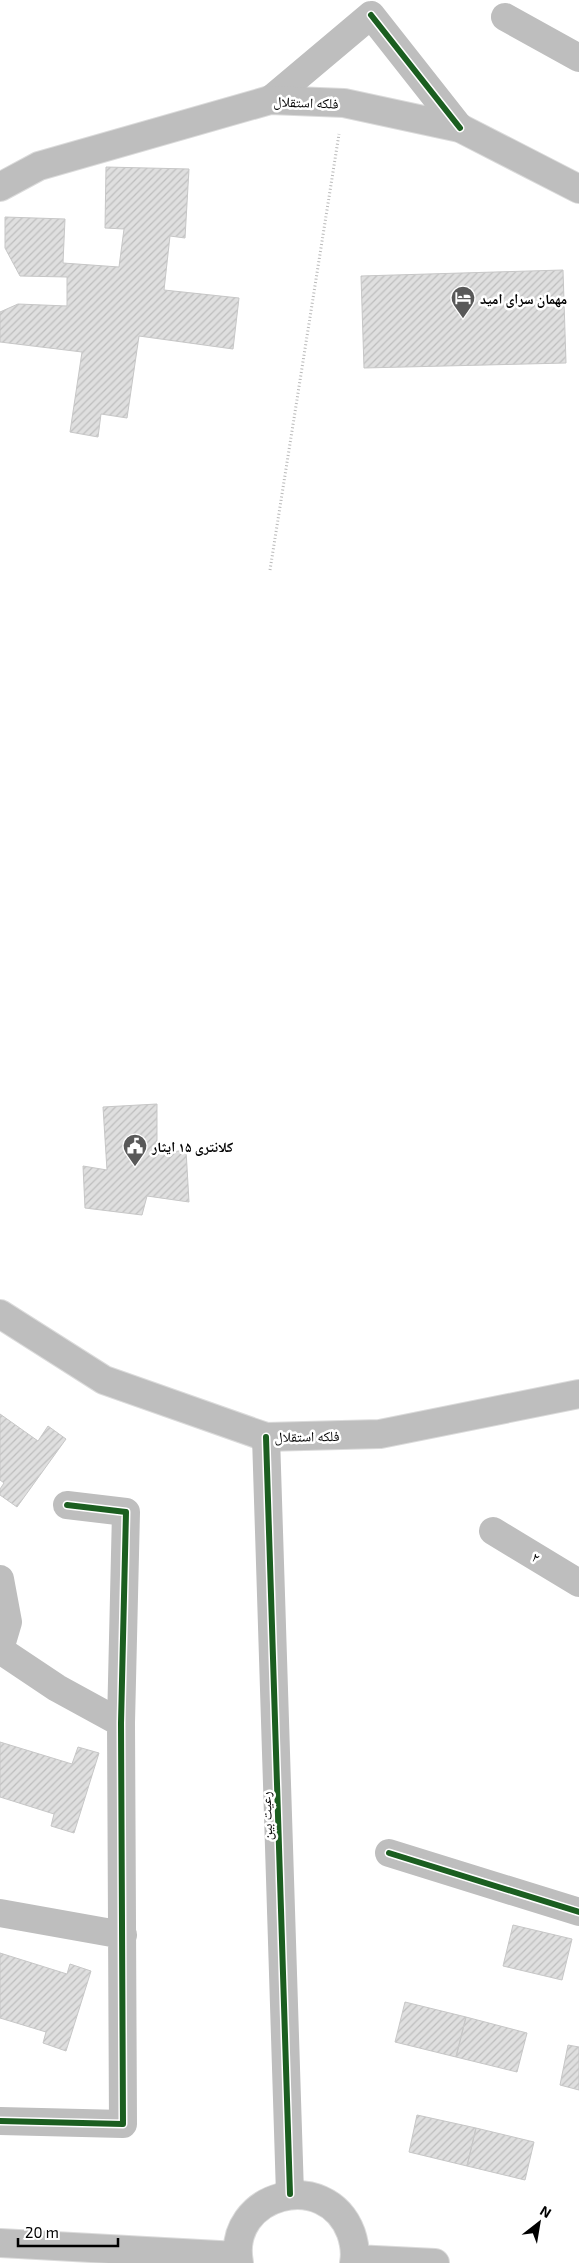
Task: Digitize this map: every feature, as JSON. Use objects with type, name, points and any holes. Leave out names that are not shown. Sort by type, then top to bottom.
[{"type":"street","points":[[270,100],[372,7],[460,128]]},
{"type":"street","points":[[505,17],[579,58]]},
{"type":"street","name":"فلکه استقلال","points":[[0,186],[39,166],[270,100],[344,103],[460,128],[579,189]]},
{"type":"street","points":[[0,163],[39,166]]},
{"type":"street","name":"فلکه استقلال","points":[[0,1314],[104,1380],[266,1437],[380,1434],[579,1394]]},
{"type":"street","name":"رعیت بین","points":[[266,1437],[290,2194]]},
{"type":"street","points":[[0,2121],[123,2124],[122,1723],[126,1512],[67,1505]]},
{"type":"street","name":"۲","points":[[493,1532],[579,1583]]},
{"type":"street","points":[[0,1579],[8,1622],[0,1649],[57,1688],[122,1723]]},
{"type":"street","points":[[389,1854],[579,1912]]},
{"type":"street","points":[[0,1913],[123,1934]]},
{"type":"street","points":[[0,2243],[238,2259],[239,2238],[246,2222],[258,2208],[273,2199],[290,2194],[308,2195],[324,2201],[338,2212],[348,2226],[354,2242],[354,2261],[435,2263]]},
{"type":"path","points":[[270,570],[344,103]]},
{"type":"building","points":[[106,167],[189,169],[185,238],[170,236],[164,290],[239,298],[233,349],[139,336],[127,418],[101,414],[98,437],[70,432],[82,352],[0,342],[0,312],[18,304],[67,306],[67,277],[20,276],[5,248],[5,217],[65,219],[63,263],[119,267],[124,229],[105,228]]},
{"type":"building","name":"مهمان سرای امید","points":[[563,270],[566,363],[364,368],[361,276]]},
{"type":"building","points":[[157,1104],[157,1154],[186,1150],[189,1202],[147,1196],[142,1215],[85,1208],[83,1166],[107,1170],[103,1107]]},
{"type":"building","points":[[0,1414],[38,1441],[48,1426],[66,1439],[17,1507],[0,1495],[0,1489],[4,1483],[0,1480]]},
{"type":"building","points":[[0,1742],[72,1764],[78,1747],[99,1753],[74,1833],[51,1826],[54,1814],[0,1797]]},
{"type":"building","points":[[513,1925],[572,1939],[562,1980],[503,1966]]},
{"type":"building","points":[[0,1953],[67,1974],[70,1964],[91,1971],[66,2051],[43,2043],[46,2032],[0,2018]]},
{"type":"building","points":[[405,2002],[466,2017],[456,2057],[395,2042]]},
{"type":"building","points":[[466,2017],[527,2033],[517,2072],[456,2057]]},
{"type":"building","points":[[568,2045],[579,2047],[579,2090],[560,2085]]},
{"type":"building","points":[[417,2115],[476,2128],[467,2166],[409,2152]]},
{"type":"building","points":[[476,2128],[534,2142],[525,2180],[467,2166]]},
{"type":"cycle path","points":[[371,15],[460,128]]},
{"type":"cycle path","points":[[266,1437],[290,2194]]},
{"type":"cycle path","points":[[0,2121],[123,2124],[121,1723],[126,1512],[67,1505]]},
{"type":"cycle path","points":[[389,1853],[579,1912]]},
{"type":"place","name":"مهمان سرای امید","points":[[463,319]]},
{"type":"place","name":"کلانتری ۱۵ ایثار","points":[[135,1167]]}]
